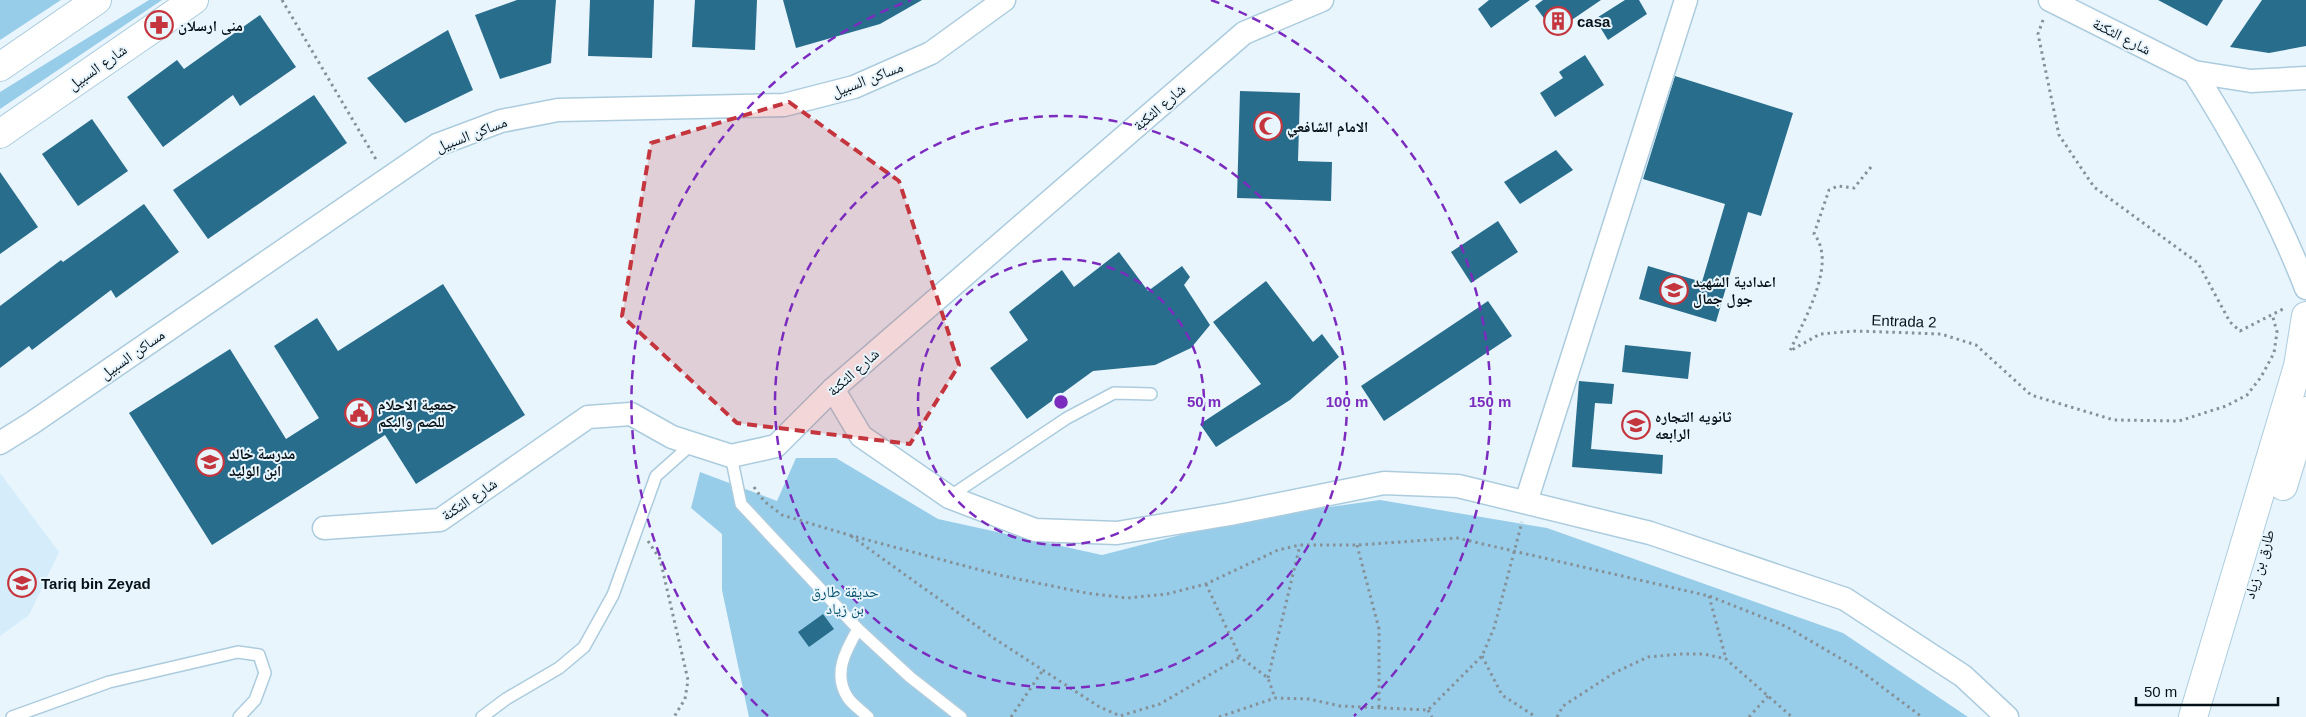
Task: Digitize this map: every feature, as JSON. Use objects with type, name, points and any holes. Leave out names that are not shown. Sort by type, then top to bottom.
[{"type":"main road","points":[[0,67],[97,0]]},
{"type":"main road","name":"شارع السبيل","points":[[0,134],[194,0]]},
{"type":"main road","points":[[2193,717],[2298,366],[2298,311]]},
{"type":"main road","name":"طارق بن زياد","points":[[2213,717],[2306,411]]},
{"type":"street","name":"مساكن السبيل","points":[[0,443],[40,418],[437,145],[501,121],[558,110],[784,105],[854,87],[931,53],[1004,0]]},
{"type":"street","name":"شارع الثكنة","points":[[324,528],[440,520],[588,416],[630,414],[672,437],[731,456],[776,446],[833,388],[1244,33],[1322,0]]},
{"type":"street","points":[[1526,502],[1686,0]]},
{"type":"street","name":"شارع الثكنة","points":[[2050,0],[2194,72]]},
{"type":"street","points":[[2194,72],[2251,81],[2306,78]]},
{"type":"street","points":[[2194,72],[2220,113],[2298,249],[2306,288]]},
{"type":"street","points":[[833,388],[861,436],[949,497],[1035,530],[1117,533],[1384,483],[1458,486],[1650,533],[1845,599],[1963,676],[2007,717]]},
{"type":"lane","points":[[949,497],[1067,418],[1114,393],[1151,394]]},
{"type":"lane","points":[[482,717],[506,699],[559,668],[584,647],[613,595],[656,476],[692,444]]},
{"type":"lane","points":[[731,456],[741,504],[858,628],[910,677],[961,717]]},
{"type":"lane","points":[[858,628],[843,654],[841,676],[848,698],[868,717]]},
{"type":"lane","points":[[12,717],[109,682],[238,652],[259,655],[265,673],[255,700],[239,717]]},
{"type":"path","points":[[282,0],[387,179]]},
{"type":"path","points":[[2050,0],[2038,34],[2059,135],[2094,187],[2198,264],[2230,322],[2240,331],[2272,314],[2298,311]]},
{"type":"path","name":"Entrada 2","points":[[1871,167],[1854,188],[1838,186],[1829,190],[1814,234],[1820,242],[1823,269],[1817,289],[1790,352],[1820,334],[1856,331],[1942,334],[1976,345],[2031,395],[2114,420],[2179,421],[2226,406],[2247,395],[2262,377],[2274,353],[2277,332],[2272,314]]},
{"type":"path","points":[[753,486],[764,501],[782,515],[849,535],[1000,575],[1086,593],[1127,598],[1167,594],[1206,584],[1278,550],[1300,545],[1357,545],[1457,538],[1516,550],[1709,596],[1785,626],[1857,668],[1922,717]]},
{"type":"path","points":[[1219,717],[1275,698],[1309,699],[1340,706],[1428,710],[1482,656],[1494,628],[1516,550],[1526,502]]},
{"type":"path","points":[[638,526],[660,559],[688,680],[686,699],[674,717]]},
{"type":"path","points":[[849,535],[992,637],[1098,706],[1120,716],[1160,704],[1240,657]]},
{"type":"path","points":[[1275,698],[1268,678],[1300,545]]},
{"type":"path","points":[[1357,545],[1378,629],[1378,708]]},
{"type":"path","points":[[1206,584],[1240,657],[1268,678]]},
{"type":"path","points":[[1709,596],[1726,659]]},
{"type":"path","points":[[1557,717],[1563,706],[1607,678],[1648,657],[1704,654],[1726,659],[1792,717]]},
{"type":"path","points":[[1482,656],[1502,695],[1536,717]]},
{"type":"path","points":[[1011,717],[1043,670]]},
{"type":"path","points":[[1749,717],[1768,696]]},
{"type":"path","points":[[1428,710],[1432,717]]},
{"type":"highlighted area","points":[[789,102],[899,181],[959,365],[910,444],[737,423],[622,316],[651,143]]},
{"type":"shaded area","name":"Tariq bin Zeyad","points":[[0,473],[59,552],[29,615],[0,636]]},
{"type":"green space","points":[[0,0],[61,0],[0,40]]},
{"type":"green space","points":[[149,0],[162,0],[0,109],[0,92]]},
{"type":"green space","name":"حديقة طارق بن زياد","points":[[796,458],[836,458],[938,519],[1102,555],[1243,519],[1380,500],[1547,528],[1843,633],[1968,717],[749,717],[722,590],[722,534],[691,508],[700,472],[777,501]]},
{"type":"building","points":[[517,0],[556,0],[551,63],[500,79],[475,15]]},
{"type":"building","points":[[590,0],[654,0],[652,58],[588,56]]},
{"type":"building","points":[[695,0],[757,0],[755,50],[692,47]]},
{"type":"building","points":[[783,0],[922,0],[880,24],[796,48]]},
{"type":"building","points":[[1489,0],[1530,0],[1491,28],[1478,9]]},
{"type":"building","name":"casa","points":[[1543,0],[1601,0],[1554,32],[1535,6]]},
{"type":"building","points":[[1625,0],[1639,0],[1647,14],[1608,40],[1595,19]]},
{"type":"building","points":[[2158,0],[2223,0],[2207,26]]},
{"type":"building","points":[[2262,0],[2306,0],[2306,46],[2269,53],[2230,47]]},
{"type":"building","points":[[260,15],[296,67],[240,106],[233,95],[163,147],[127,97],[177,60],[184,69]]},
{"type":"building","points":[[448,30],[473,90],[405,123],[367,78]]},
{"type":"building","points":[[1585,55],[1604,85],[1555,117],[1540,93],[1563,78],[1559,72]]},
{"type":"building","points":[[1675,76],[1793,113],[1761,216],[1748,212],[1716,322],[1639,299],[1648,266],[1702,282],[1725,204],[1643,179]]},
{"type":"building","points":[[1240,91],[1300,93],[1298,161],[1332,162],[1331,201],[1237,198]]},
{"type":"building","points":[[314,95],[347,143],[208,239],[173,190]]},
{"type":"building","points":[[92,119],[128,171],[78,206],[42,154]]},
{"type":"building","points":[[1556,150],[1573,170],[1520,204],[1504,182]]},
{"type":"building","points":[[0,172],[38,227],[0,254]]},
{"type":"building","points":[[144,204],[179,252],[116,298],[111,290],[32,350],[29,346],[0,368],[0,306],[61,260],[63,262]]},
{"type":"building","points":[[1498,221],[1518,252],[1471,283],[1451,252]]},
{"type":"building","points":[[1119,252],[1148,291],[1182,266],[1190,277],[1184,285],[1210,325],[1191,348],[1155,365],[1093,371],[1027,419],[990,368],[1028,340],[1009,312],[1062,270],[1074,287]]},
{"type":"building","points":[[1266,281],[1313,342],[1322,334],[1339,357],[1290,400],[1216,447],[1200,424],[1261,384],[1213,322]]},
{"type":"building","points":[[443,284],[525,415],[416,484],[385,435],[212,545],[129,413],[230,349],[286,439],[319,418],[274,346],[317,318],[338,351]]},
{"type":"building","points":[[1488,301],[1512,336],[1384,421],[1361,386]]},
{"type":"building","points":[[1625,345],[1691,352],[1688,379],[1622,372]]},
{"type":"building","points":[[1579,381],[1614,384],[1612,404],[1595,403],[1591,449],[1663,455],[1662,474],[1572,467]]},
{"type":"building","points":[[823,614],[834,629],[809,647],[798,632]]},
{"type":"place","name":"casa","points":[[1558,21]]},
{"type":"place","name":"منى ارسلان","points":[[159,25]]},
{"type":"place","name":"الامام الشافعي","points":[[1268,126]]},
{"type":"place","name":"اعدادية الشهيد جول جمال","points":[[1674,290]]},
{"type":"place","name":"جمعية الاحلام للصم والبكم","points":[[359,413]]},
{"type":"place","name":"ثانويه التجاره الرابعه","points":[[1636,425]]},
{"type":"place","name":"مدرسة خالد ابن الوليد","points":[[210,462]]},
{"type":"place","name":"Tariq bin Zeyad","points":[[22,583]]}]
